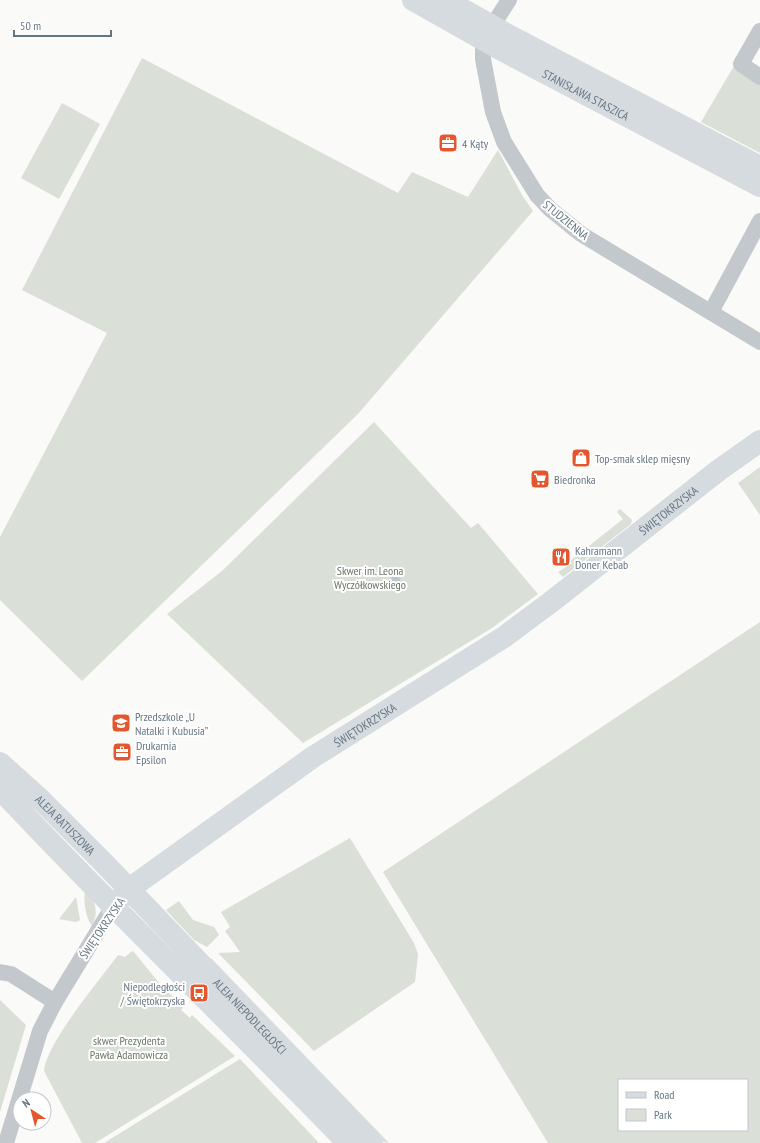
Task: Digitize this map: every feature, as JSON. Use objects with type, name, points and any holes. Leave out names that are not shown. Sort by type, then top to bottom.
[{"type":"street","name":"STANISŁAWA STASZICA","points":[[413,0],[488,33],[760,167]]},
{"type":"street","name":"STANISŁAWA STASZICA","points":[[446,0],[488,33],[760,186]]},
{"type":"street","points":[[488,33],[509,0]]},
{"type":"street","points":[[760,30],[741,64],[760,77]]},
{"type":"street","name":"STUDZIENNA","points":[[488,33],[484,59],[493,112],[504,142],[537,195],[550,209],[582,234],[760,342]]},
{"type":"street","points":[[711,312],[760,221]]},
{"type":"street","name":"ŚWIĘTOKRZYSKA","points":[[6,1143],[40,1031],[55,1002],[112,908],[129,889],[313,757],[504,637],[719,470],[760,441]]},
{"type":"street","name":"ALEJA RATUSZOWA","points":[[0,763],[41,800],[129,889]]},
{"type":"street","name":"ALEJA RATUSZOWA","points":[[0,789],[112,908]]},
{"type":"street","name":"ALEJA NIEPODLEGŁOŚCI","points":[[129,889],[372,1143]]},
{"type":"street","name":"ALEJA NIEPODLEGŁOŚCI","points":[[112,908],[271,1063],[348,1143]]},
{"type":"street","points":[[0,972],[11,974],[55,1002]]},
{"type":"green space","points":[[142,58],[398,193],[412,172],[468,197],[498,150],[522,195],[533,211],[358,414],[82,681],[0,600],[0,537],[107,333],[22,290]]},
{"type":"green space","points":[[734,66],[760,85],[760,153],[701,122]]},
{"type":"green space","points":[[62,103],[100,124],[59,199],[21,178]]},
{"type":"green space","name":"Skwer im. Leona Wyczółkowskiego","points":[[374,422],[471,528],[478,523],[538,594],[492,628],[303,743],[167,614],[222,571]]},
{"type":"green space","points":[[760,467],[760,515],[738,483]]},
{"type":"green space","points":[[620,509],[632,520],[631,524],[563,577],[558,572],[572,563],[570,561],[623,519],[617,512]]},
{"type":"green space","points":[[760,622],[760,1143],[548,1143],[383,872]]},
{"type":"green space","points":[[350,838],[414,943],[418,954],[415,982],[314,1051],[218,953],[240,952],[225,931],[230,927],[221,912]]},
{"type":"green space","points":[[85,891],[92,899],[96,911],[92,926],[88,919],[84,899]]},
{"type":"green space","points":[[76,897],[80,920],[76,922],[59,919]]},
{"type":"green space","points":[[179,901],[193,920],[214,927],[219,935],[207,947],[194,940],[166,910]]},
{"type":"green space","name":"skwer Prezydenta Pawła Adamowicza","points":[[133,951],[160,984],[183,1007],[181,1010],[190,1018],[192,1015],[235,1056],[95,1143],[82,1143],[44,1071],[47,1059],[64,1028],[118,955],[125,957]]},
{"type":"green space","points":[[211,958],[389,1143],[380,1141],[211,964]]},
{"type":"green space","points":[[0,1000],[26,1025],[0,1112]]},
{"type":"green space","points":[[240,1059],[319,1143],[104,1143]]},
{"type":"shaded area","points":[[396,570],[398,570],[401,584],[397,588],[391,580],[392,575]]},
{"type":"place","name":"4 Kąty","points":[[448,143]]},
{"type":"place","name":"Top-smak sklep mięsny","points":[[581,458]]},
{"type":"place","name":"Biedronka","points":[[540,479]]},
{"type":"place","name":"Kahramann Doner Kebab","points":[[561,557]]},
{"type":"place","name":"Przedszkole „U Natalki i Kubusia”","points":[[121,723]]},
{"type":"place","name":"Drukarnia Epsilon","points":[[122,752]]},
{"type":"place","name":"Niepodległości / Świętokrzyska","points":[[199,993]]}]
